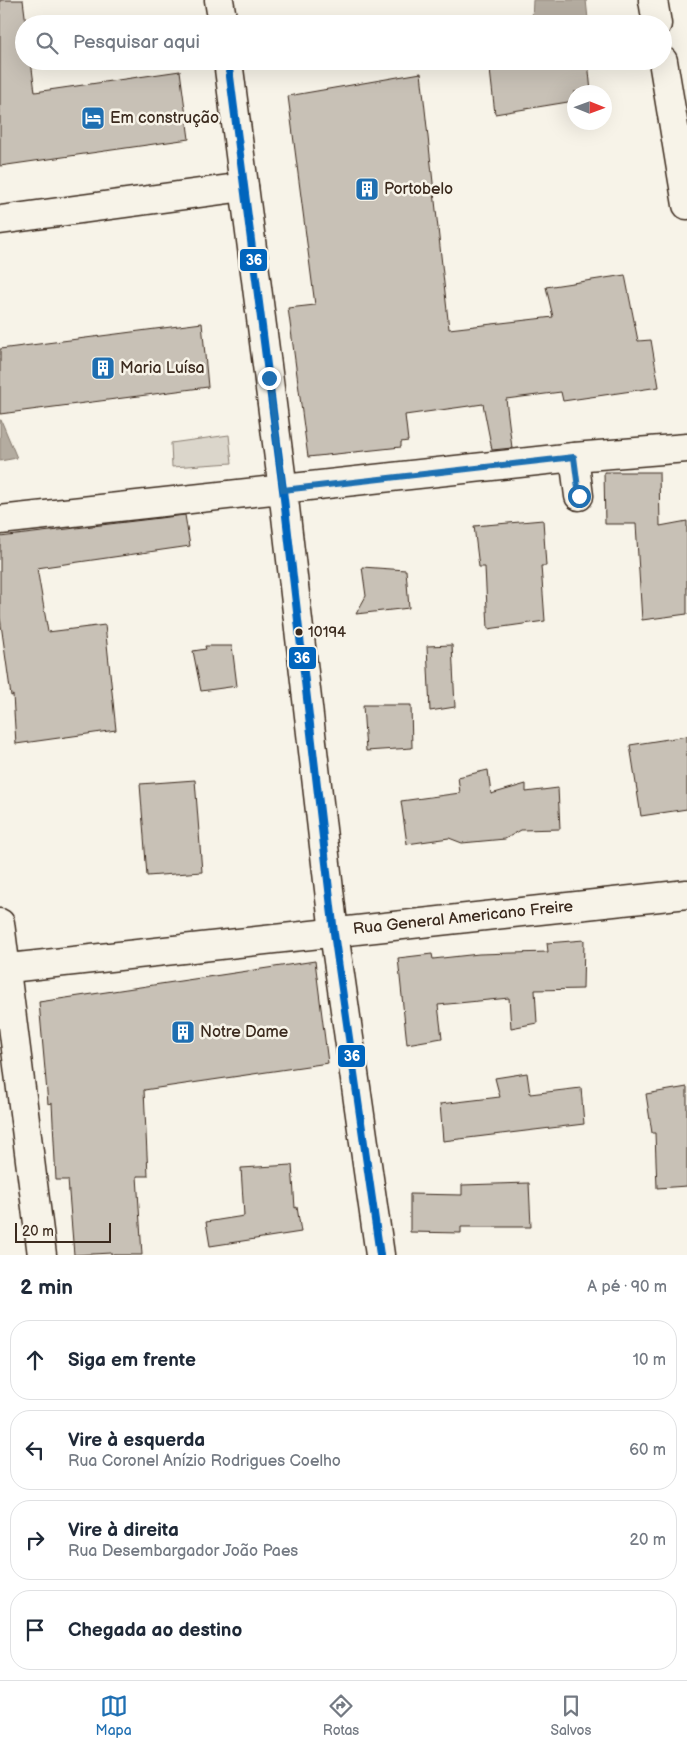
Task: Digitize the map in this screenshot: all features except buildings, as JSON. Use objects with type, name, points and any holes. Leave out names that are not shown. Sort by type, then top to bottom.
[{"type":"street","points":[[219,0],[222,15]]},
{"type":"street","points":[[653,0],[656,15]]},
{"type":"street","points":[[229,70],[283,490],[334,933],[380,1255]]},
{"type":"street","points":[[667,70],[678,95],[687,205]]},
{"type":"street","points":[[0,220],[244,187]]},
{"type":"street","points":[[0,520],[574,457],[687,448]]},
{"type":"street","points":[[574,457],[579,496]]},
{"type":"street","name":"Rua General Americano Freire","points":[[3,969],[687,894]]},
{"type":"street","points":[[0,923],[3,969],[42,1255]]},
{"type":"shaded area","points":[[533,0],[586,0],[588,15],[532,15]]},
{"type":"shaded area","points":[[1,420],[17,458],[0,461]]},
{"type":"shaded area","points":[[229,435],[232,463],[172,467],[171,443]]},
{"type":"transit line","name":"36","points":[[229,70],[283,490],[334,933],[380,1255]]},
{"type":"place","name":"Em construção","points":[[93,118]]},
{"type":"place","name":"Portobelo","points":[[367,189]]},
{"type":"place","name":"Maria Luísa","points":[[103,368]]},
{"type":"place","name":"10194","points":[[299,632]]},
{"type":"place","name":"Notre Dame","points":[[183,1032]]},
{"type":"route","points":[[269,378],[283,490],[574,457],[579,496]]}]
